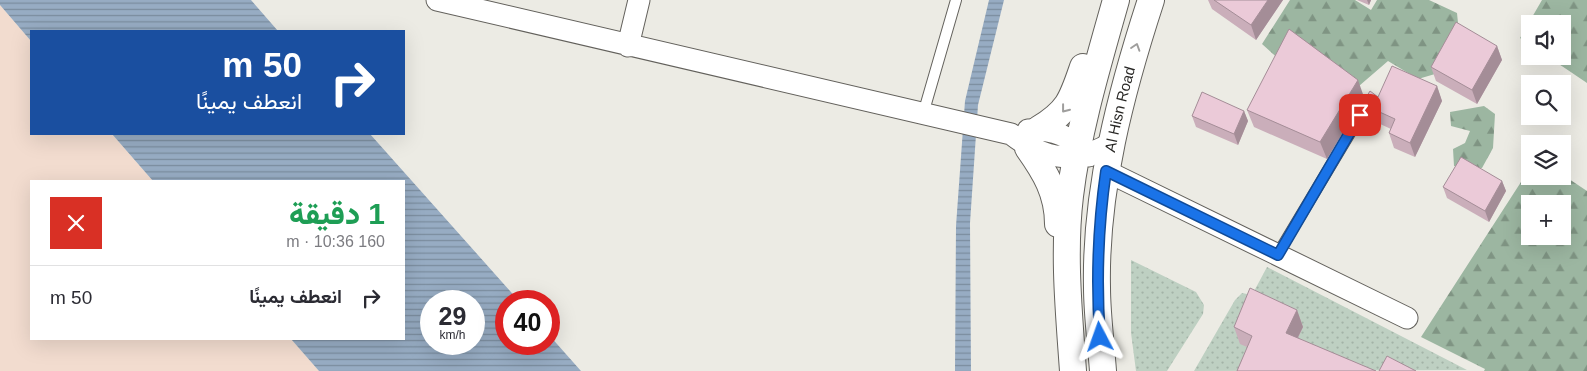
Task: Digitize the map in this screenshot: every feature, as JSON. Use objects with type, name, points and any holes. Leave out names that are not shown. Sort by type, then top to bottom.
[{"type":"street","points":[[437,0],[989,129],[1026,137],[1067,138],[1088,157],[1278,255],[1407,318]]},
{"type":"street","points":[[628,46],[639,0]]},
{"type":"street","points":[[1026,137],[1058,118],[1071,102],[1102,9],[1110,0]]},
{"type":"street","name":"Al Hisn Road","points":[[1072,371],[1066,281],[1070,196],[1088,157],[1097,66],[1116,0]]},
{"type":"street","name":"Al Hisn Road","points":[[1088,157],[1114,141],[1126,76],[1151,0]]},
{"type":"street","points":[[1026,137],[1045,172],[1058,208],[1058,277],[1072,371]]},
{"type":"street","name":"Al Hisn Road","points":[[1088,157],[1102,200],[1096,287],[1103,371]]},
{"type":"lane","points":[[923,114],[956,0]]},
{"type":"lane","points":[[1278,255],[1370,100]]},
{"type":"shaded area","points":[[0,5],[30,40],[30,135],[113,135],[152,180],[30,180],[30,340],[292,340],[319,371],[0,371]]},
{"type":"green space","points":[[1290,0],[1355,0],[1371,10],[1377,0],[1429,0],[1457,13],[1459,33],[1435,74],[1418,79],[1388,61],[1359,86],[1281,61],[1262,44]]},
{"type":"green space","points":[[1542,0],[1587,0],[1587,83],[1560,65],[1571,65],[1571,15],[1533,15]]},
{"type":"green space","points":[[1484,106],[1495,114],[1493,148],[1482,168],[1454,166],[1453,149],[1465,143],[1470,131],[1451,126],[1450,112]]},
{"type":"green space","points":[[1571,180],[1587,191],[1587,371],[1484,371],[1485,369],[1421,337],[1521,182],[1521,185],[1571,185]]},
{"type":"green space","points":[[1131,260],[1196,292],[1204,305],[1203,314],[1167,371],[1136,371],[1131,333]]},
{"type":"green space","points":[[1267,267],[1467,370],[1194,371],[1235,300],[1242,293],[1252,295]]},
{"type":"water","points":[[0,0],[251,0],[277,30],[30,30],[30,40],[0,5]]},
{"type":"water","points":[[989,0],[1004,0],[978,105],[970,223],[971,371],[955,371],[956,226],[965,101]]},
{"type":"water","points":[[113,135],[371,135],[509,290],[495,290],[495,355],[560,355],[560,347],[581,371],[319,371],[292,340],[405,340],[405,180],[152,180]]},
{"type":"building","points":[[1214,0],[1268,0],[1251,25]]},
{"type":"building","points":[[1456,22],[1497,46],[1472,90],[1431,67]]},
{"type":"building","points":[[1289,29],[1358,80],[1320,142],[1247,110]]},
{"type":"building","points":[[1392,66],[1437,86],[1410,143],[1389,133],[1395,119],[1362,104],[1370,91],[1378,97]]},
{"type":"building","points":[[1202,92],[1244,111],[1234,134],[1192,116]]},
{"type":"building","points":[[1461,157],[1502,181],[1485,211],[1443,187]]},
{"type":"building","points":[[1250,288],[1297,310],[1286,333],[1376,371],[1237,371],[1252,336],[1234,327]]},
{"type":"building","points":[[1387,356],[1416,371],[1379,371]]},
{"type":"route","points":[[1100,337],[1096,287],[1106,171],[1278,255],[1360,115]]}]
